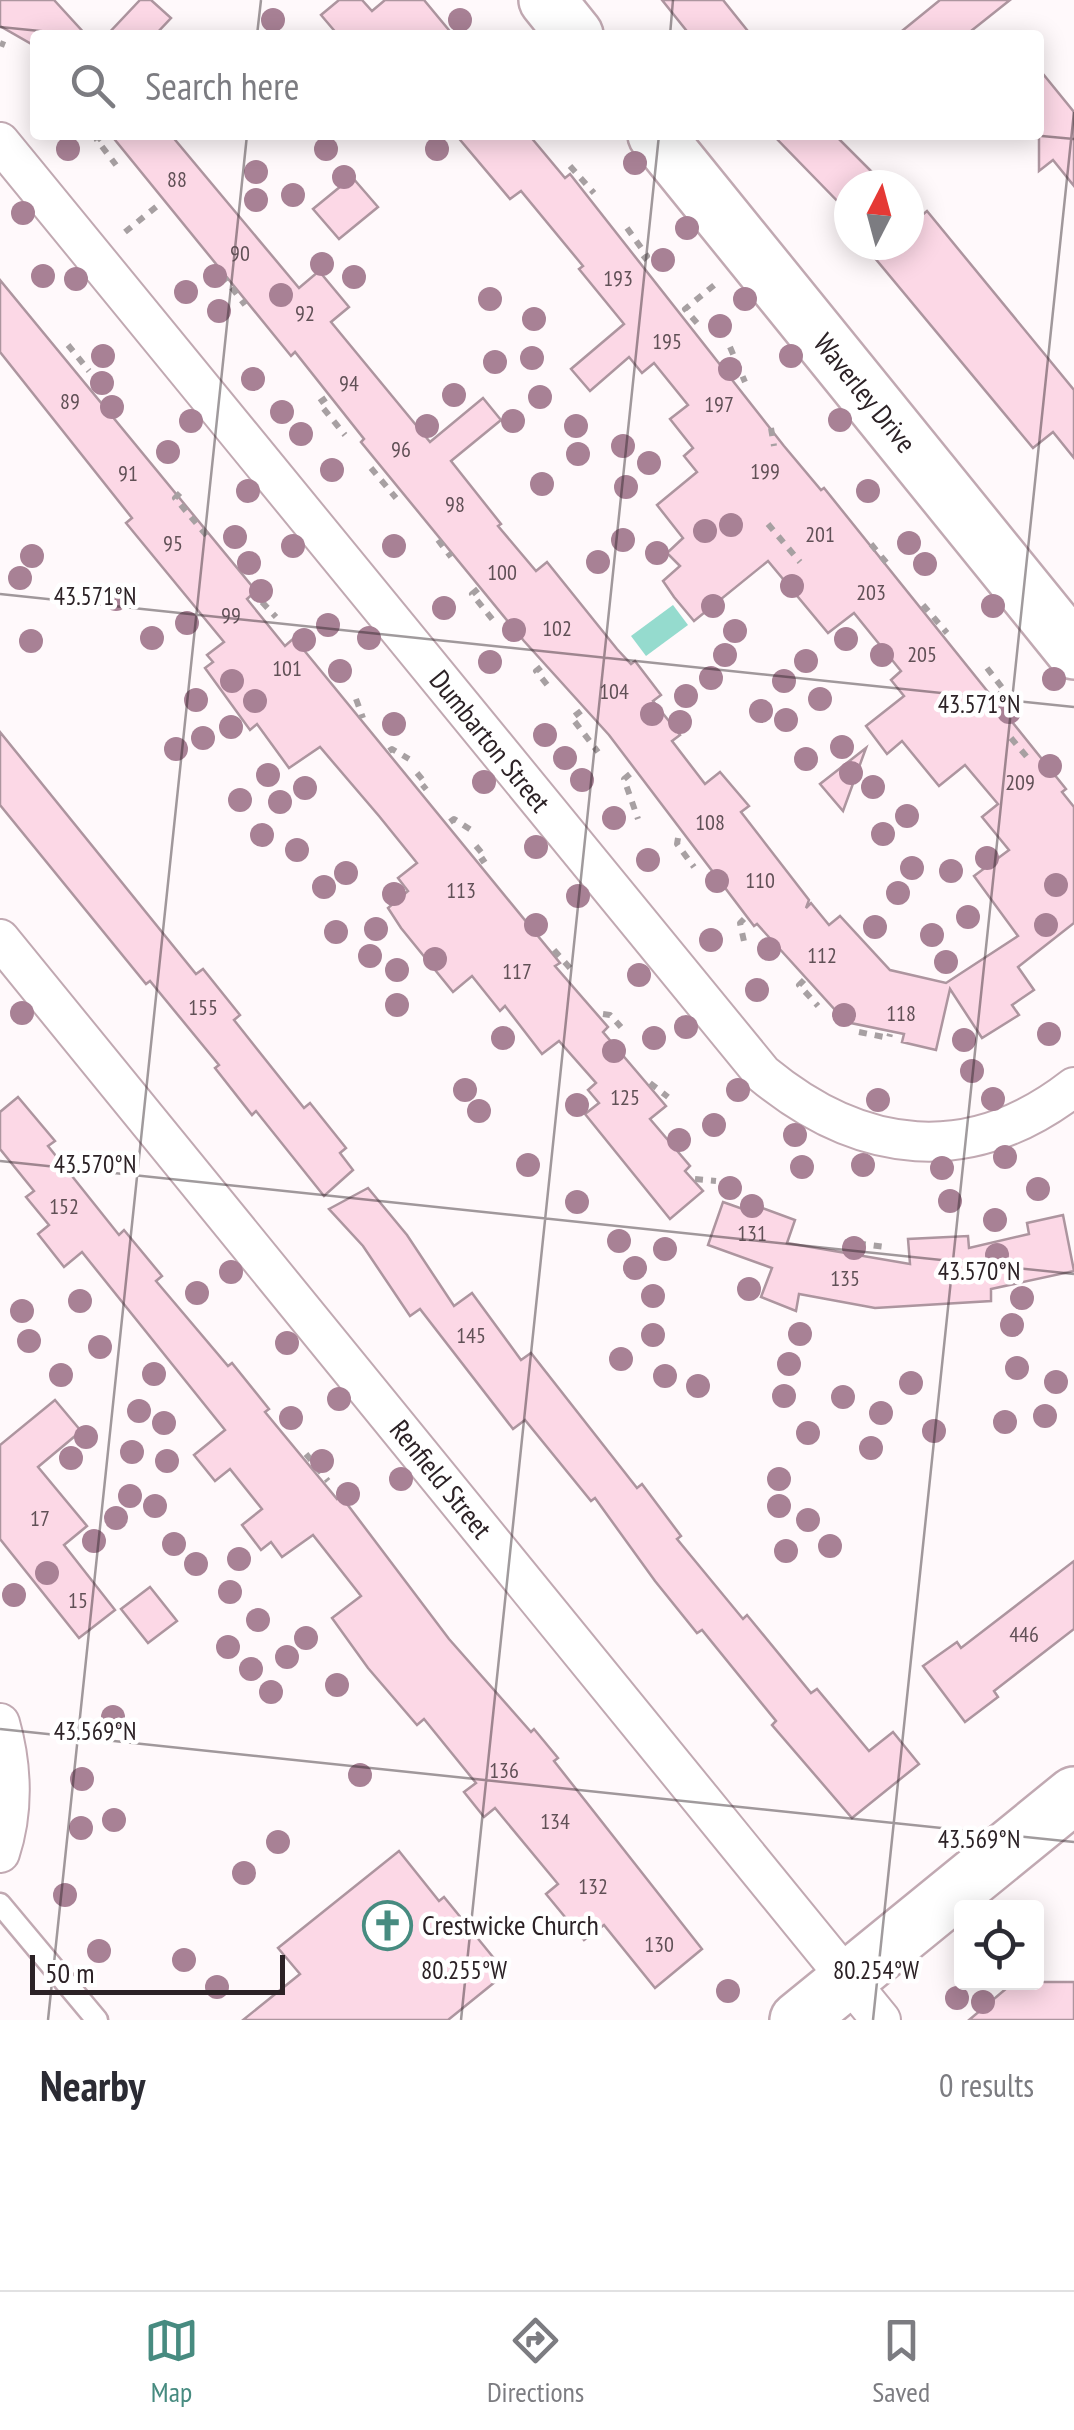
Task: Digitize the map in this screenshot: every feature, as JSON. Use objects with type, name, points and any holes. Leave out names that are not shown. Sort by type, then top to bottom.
[{"type":"street","points":[[546,0],[571,30]]},
{"type":"street","name":"Waverley Drive","points":[[660,140],[1074,651]]},
{"type":"street","name":"Dumbarton Street","points":[[0,142],[762,1074],[791,1097],[838,1123],[888,1139],[924,1144],[1015,1126],[1074,1088]]},
{"type":"street","name":"Renfield Street","points":[[0,938],[865,2000]]},
{"type":"street","points":[[0,1723],[10,1773],[10,1804],[0,1853]]},
{"type":"street","points":[[798,2020],[865,2000],[1074,1795]]},
{"type":"lane","points":[[0,1904],[98,2020]]},
{"type":"path","points":[[97,140],[116,165]]},
{"type":"path","points":[[570,166],[594,193]]},
{"type":"path","points":[[125,232],[161,203]]},
{"type":"path","points":[[627,228],[647,256],[640,261]]},
{"type":"path","points":[[222,275],[245,305]]},
{"type":"path","points":[[698,324],[686,308],[718,282]]},
{"type":"path","points":[[68,345],[89,371]]},
{"type":"path","points":[[730,347],[745,382]]},
{"type":"path","points":[[326,398],[320,403],[344,435]]},
{"type":"path","points":[[772,428],[774,446]]},
{"type":"path","points":[[371,468],[396,498]]},
{"type":"path","points":[[180,493],[174,498],[206,536]]},
{"type":"path","points":[[768,524],[800,562]]},
{"type":"path","points":[[438,540],[450,557]]},
{"type":"path","points":[[871,544],[890,566]]},
{"type":"path","points":[[478,588],[472,594],[497,624]]},
{"type":"path","points":[[262,602],[276,617]]},
{"type":"path","points":[[923,605],[948,634]]},
{"type":"path","points":[[541,667],[536,671],[548,686]]},
{"type":"path","points":[[987,668],[1004,690],[999,695]]},
{"type":"path","points":[[356,700],[363,718]]},
{"type":"path","points":[[581,711],[572,718],[598,752]]},
{"type":"path","points":[[1011,738],[1027,757]]},
{"type":"path","points":[[389,751],[392,749],[409,760]]},
{"type":"path","points":[[418,774],[426,785],[422,789]]},
{"type":"path","points":[[630,774],[624,779],[638,819]]},
{"type":"path","points":[[450,822],[454,819],[470,830]]},
{"type":"path","points":[[678,838],[677,844],[694,867]]},
{"type":"path","points":[[476,846],[486,858],[480,862]]},
{"type":"path","points":[[744,919],[740,922],[745,946]]},
{"type":"path","points":[[554,950],[570,968]]},
{"type":"path","points":[[804,980],[799,985],[818,1006]]},
{"type":"path","points":[[603,1014],[610,1015],[621,1027]]},
{"type":"path","points":[[858,1032],[889,1038],[890,1034]]},
{"type":"path","points":[[650,1083],[668,1097]]},
{"type":"path","points":[[696,1179],[716,1181]]},
{"type":"path","points":[[846,1247],[847,1242],[884,1248]]},
{"type":"path","points":[[306,1454],[328,1481]]},
{"type":"shaded area","points":[[673,605],[688,625],[646,656],[631,636]]},
{"type":"building","points":[[0,0],[54,0],[81,30],[30,30],[30,43],[0,26]]},
{"type":"building","points":[[140,0],[151,0],[171,18],[160,30],[112,30]]},
{"type":"building","points":[[339,0],[362,0],[372,11],[385,0],[424,0],[449,30],[334,30],[321,15]]},
{"type":"building","points":[[662,0],[723,0],[747,30],[686,30]]},
{"type":"building","points":[[940,0],[1010,0],[972,30],[903,30]]},
{"type":"building","points":[[1044,75],[1074,112],[1074,186],[1053,160],[1039,171],[1039,140],[1044,140]]},
{"type":"building","points":[[115,140],[175,140],[299,288],[319,271],[349,307],[331,322],[430,442],[483,398],[501,420],[451,461],[536,571],[547,562],[617,649],[631,664],[635,661],[661,695],[653,701],[680,735],[672,741],[705,784],[720,772],[749,806],[741,812],[809,900],[806,908],[811,903],[829,925],[840,916],[890,970],[946,983],[1018,936],[974,876],[1009,850],[982,817],[998,804],[965,765],[939,786],[902,741],[887,754],[866,726],[904,696],[891,680],[901,671],[854,613],[828,633],[768,561],[694,621],[663,581],[680,566],[667,553],[683,538],[657,505],[697,472],[684,456],[693,448],[670,419],[688,405],[654,363],[642,373],[629,357],[590,391],[571,369],[624,324],[579,269],[583,266],[521,191],[510,199],[460,140],[533,140],[565,178],[570,174],[784,446],[821,490],[824,488],[1066,789],[1062,792],[1074,807],[1074,923],[1018,967],[1034,990],[1012,1005],[1019,1015],[982,1038],[950,989],[936,1050],[902,1042],[904,1034],[846,1022],[757,924],[754,926],[609,735],[524,641],[361,442],[364,439],[295,352],[291,356]]},
{"type":"building","points":[[778,140],[840,140],[870,170],[834,170],[834,198]]},
{"type":"building","points":[[352,177],[378,207],[339,239],[313,209]]},
{"type":"building","points":[[927,211],[1074,390],[1074,458],[1053,432],[1033,448],[876,260],[924,260]]},
{"type":"building","points":[[0,280],[256,591],[247,599],[285,646],[294,638],[560,963],[555,966],[608,1027],[603,1032],[666,1106],[650,1119],[690,1166],[685,1171],[703,1191],[670,1219],[585,1114],[599,1103],[588,1090],[596,1083],[559,1041],[542,1054],[505,1006],[500,1011],[472,976],[453,992],[401,928],[388,908],[408,891],[398,878],[417,863],[379,816],[320,747],[289,768],[257,724],[250,730],[205,668],[213,662],[207,655],[224,642],[126,523],[132,518],[0,352]]},
{"type":"building","points":[[0,732],[196,974],[203,969],[240,1015],[234,1020],[304,1108],[310,1103],[346,1148],[340,1153],[353,1170],[324,1196],[256,1111],[252,1115],[215,1068],[219,1065],[150,981],[146,984],[0,805]]},
{"type":"building","points":[[866,748],[843,811],[820,784]]},
{"type":"building","points":[[18,1097],[55,1141],[48,1146],[119,1235],[124,1230],[162,1276],[156,1281],[228,1366],[232,1363],[269,1409],[265,1412],[337,1499],[341,1496],[449,1639],[558,1758],[554,1761],[702,1949],[655,1988],[604,1925],[584,1940],[546,1894],[558,1884],[495,1808],[484,1817],[464,1792],[476,1783],[424,1719],[417,1725],[368,1668],[332,1618],[361,1596],[313,1535],[282,1557],[271,1542],[261,1550],[242,1525],[262,1509],[230,1469],[215,1481],[194,1455],[225,1430],[82,1252],[64,1267],[38,1234],[49,1225],[26,1197],[34,1191],[0,1149],[0,1112]]},
{"type":"building","points":[[368,1188],[407,1235],[454,1306],[472,1293],[521,1360],[531,1353],[637,1488],[642,1484],[681,1536],[677,1539],[811,1693],[817,1689],[869,1751],[893,1732],[919,1764],[852,1818],[772,1725],[776,1721],[702,1630],[697,1633],[655,1581],[595,1498],[591,1501],[525,1420],[513,1429],[420,1309],[410,1316],[363,1246],[329,1209]]},
{"type":"building","points":[[723,1202],[754,1213],[757,1206],[795,1220],[787,1243],[910,1264],[908,1239],[968,1236],[969,1248],[1029,1234],[1027,1223],[1063,1215],[1074,1271],[991,1289],[991,1301],[875,1308],[799,1294],[796,1311],[761,1297],[772,1268],[708,1245]]},
{"type":"building","points":[[55,1400],[81,1431],[38,1467],[87,1526],[64,1545],[115,1610],[79,1638],[0,1539],[0,1445]]},
{"type":"building","points":[[1074,1561],[1074,1629],[994,1691],[998,1697],[965,1722],[923,1666],[957,1642],[961,1648]]},
{"type":"building","points":[[150,1587],[177,1621],[148,1643],[121,1609]]},
{"type":"building","name":"Crestwicke Church","points":[[399,1851],[439,1901],[444,1897],[506,1973],[448,2020],[243,2020],[300,1974],[278,1948]]},
{"type":"building","points":[[1044,1982],[1074,1982],[1074,2020],[969,2020],[1005,1990],[1044,1990]]},
{"type":"place","name":"Crestwicke Church","points":[[387,1925]]}]
